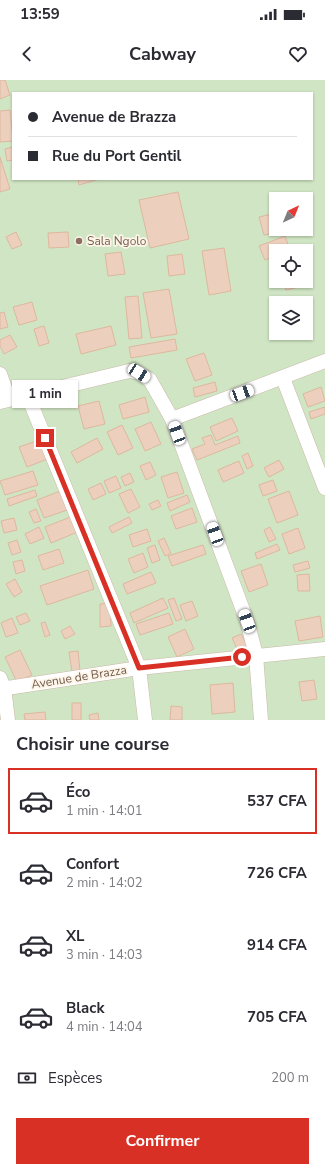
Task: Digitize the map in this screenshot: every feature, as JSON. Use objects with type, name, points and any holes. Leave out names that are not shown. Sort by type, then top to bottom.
[{"type":"street","points":[[172,419],[325,362]]},
{"type":"street","points":[[0,374],[5,400],[129,372],[139,373],[150,380],[172,419],[247,621],[256,655],[261,720]]},
{"type":"street","points":[[283,378],[325,488]]},
{"type":"street","points":[[27,394],[139,668],[145,720]]},
{"type":"street","name":"Avenue de Brazza","points":[[1,685],[139,668],[325,649]]},
{"type":"street","points":[[1,685],[8,720]]},
{"type":"green space","points":[[0,80],[325,80],[325,720],[0,720]]},
{"type":"building","points":[[0,80],[5,80],[10,95],[0,99]]},
{"type":"building","points":[[10,110],[12,141],[0,142],[0,111]]},
{"type":"building","points":[[12,147],[12,160],[7,161],[5,149]]},
{"type":"building","points":[[0,157],[10,189],[0,192]]},
{"type":"building","points":[[78,180],[96,180],[79,185]]},
{"type":"building","points":[[178,192],[189,239],[150,248],[139,200]]},
{"type":"building","points":[[269,215],[269,234],[264,235],[259,217]]},
{"type":"building","points":[[16,232],[22,245],[12,249],[6,237]]},
{"type":"building","points":[[68,232],[69,247],[49,248],[48,233]]},
{"type":"building","points":[[285,236],[288,244],[269,244],[269,259],[265,260],[259,246]]},
{"type":"building","points":[[224,248],[231,291],[209,295],[202,251]]},
{"type":"building","points":[[121,252],[125,274],[108,276],[105,254]]},
{"type":"building","points":[[182,254],[185,274],[169,276],[167,256]]},
{"type":"building","points":[[169,289],[177,334],[151,338],[143,293]]},
{"type":"building","points":[[138,296],[142,338],[129,339],[125,297]]},
{"type":"building","points":[[32,302],[37,320],[19,325],[13,307]]},
{"type":"building","points":[[4,312],[8,327],[0,329],[0,313]]},
{"type":"building","points":[[44,326],[49,343],[39,346],[34,329]]},
{"type":"building","points":[[111,326],[116,345],[81,354],[76,334]]},
{"type":"building","points":[[10,335],[17,347],[4,354],[0,346],[0,340]]},
{"type":"building","points":[[175,339],[177,350],[131,358],[129,347]]},
{"type":"building","points":[[204,353],[212,375],[195,381],[186,359]]},
{"type":"building","points":[[215,382],[217,391],[195,397],[193,388]]},
{"type":"building","points":[[321,387],[325,401],[308,407],[303,394]]},
{"type":"building","points":[[145,397],[149,412],[123,419],[119,405]]},
{"type":"building","points":[[99,401],[105,424],[84,429],[78,406]]},
{"type":"building","points":[[325,407],[325,414],[311,419],[309,412]]},
{"type":"building","points":[[232,418],[238,431],[216,441],[210,427]]},
{"type":"building","points":[[151,422],[161,444],[145,451],[135,429]]},
{"type":"building","points":[[122,425],[133,448],[118,455],[107,432]]},
{"type":"building","points":[[211,435],[215,445],[238,436],[240,443],[197,460],[192,449],[205,444],[202,438]]},
{"type":"building","points":[[97,438],[103,449],[77,463],[71,452]]},
{"type":"building","points":[[42,439],[50,458],[27,467],[19,447]]},
{"type":"building","points":[[248,453],[253,466],[247,469],[242,456]]},
{"type":"building","points":[[279,460],[284,469],[269,477],[264,468]]},
{"type":"building","points":[[239,461],[244,473],[223,482],[218,470]]},
{"type":"building","points":[[150,462],[156,475],[146,480],[140,466]]},
{"type":"building","points":[[33,471],[38,485],[5,495],[0,481]]},
{"type":"building","points":[[177,472],[184,493],[168,498],[161,477]]},
{"type":"building","points":[[130,473],[134,482],[125,486],[121,477]]},
{"type":"building","points":[[116,476],[121,488],[109,493],[104,481]]},
{"type":"building","points":[[273,480],[277,491],[263,496],[259,485]]},
{"type":"building","points":[[101,483],[106,494],[93,500],[88,489]]},
{"type":"building","points":[[131,489],[140,507],[128,513],[119,494]]},
{"type":"building","points":[[35,490],[37,496],[9,506],[7,499]]},
{"type":"building","points":[[63,490],[70,509],[44,518],[37,500]]},
{"type":"building","points":[[289,491],[298,515],[277,523],[268,499]]},
{"type":"building","points":[[187,495],[190,502],[170,511],[167,503]]},
{"type":"building","points":[[158,500],[161,506],[152,510],[149,504]]},
{"type":"building","points":[[192,508],[197,522],[176,529],[171,516]]},
{"type":"building","points":[[36,509],[41,521],[34,523],[29,512]]},
{"type":"building","points":[[73,516],[80,531],[51,543],[45,527]]},
{"type":"building","points":[[129,517],[132,523],[112,533],[109,527]]},
{"type":"building","points":[[14,518],[17,530],[4,533],[1,521]]},
{"type":"building","points":[[39,527],[44,538],[30,544],[25,534]]},
{"type":"building","points":[[270,527],[276,539],[269,542],[264,530]]},
{"type":"building","points":[[298,528],[305,548],[289,554],[282,534]]},
{"type":"building","points":[[147,529],[151,541],[133,547],[129,535]]},
{"type":"building","points":[[164,538],[171,553],[165,556],[158,541]]},
{"type":"building","points":[[17,540],[21,552],[12,555],[8,543]]},
{"type":"building","points":[[277,544],[280,550],[257,559],[255,553]]},
{"type":"building","points":[[155,545],[160,560],[152,563],[147,548]]},
{"type":"building","points":[[203,545],[206,554],[172,566],[168,556]]},
{"type":"building","points":[[59,549],[64,563],[43,570],[38,556]]},
{"type":"building","points":[[143,553],[148,567],[134,573],[128,559]]},
{"type":"building","points":[[22,560],[25,571],[16,574],[13,562]]},
{"type":"building","points":[[308,561],[310,568],[295,572],[293,565]]},
{"type":"building","points":[[261,564],[268,585],[249,592],[241,571]]},
{"type":"building","points":[[88,570],[94,589],[47,605],[40,586]]},
{"type":"building","points":[[151,572],[156,583],[127,594],[123,584]]},
{"type":"building","points":[[309,574],[310,591],[298,591],[297,575]]},
{"type":"building","points":[[15,579],[22,592],[14,597],[6,584]]},
{"type":"building","points":[[163,598],[168,608],[134,623],[130,613]]},
{"type":"building","points":[[174,598],[182,619],[176,621],[168,600]]},
{"type":"building","points":[[192,601],[198,616],[186,621],[180,605]]},
{"type":"building","points":[[110,603],[111,626],[100,627],[100,604]]},
{"type":"building","points":[[26,613],[30,621],[20,625],[16,617]]},
{"type":"building","points":[[169,613],[173,624],[140,635],[136,624]]},
{"type":"building","points":[[320,616],[323,637],[299,641],[295,621]]},
{"type":"building","points":[[12,618],[18,633],[6,637],[1,623]]},
{"type":"building","points":[[45,622],[50,635],[45,637],[41,623]]},
{"type":"building","points":[[70,626],[75,634],[65,639],[61,631]]},
{"type":"building","points":[[185,629],[194,649],[177,657],[168,637]]},
{"type":"building","points":[[241,634],[249,648],[239,653],[232,638]]},
{"type":"building","points":[[20,650],[32,675],[17,682],[5,657]]},
{"type":"building","points":[[78,651],[80,671],[72,672],[69,652]]},
{"type":"building","points":[[314,680],[317,699],[302,701],[299,682]]},
{"type":"building","points":[[233,683],[235,712],[212,714],[210,685]]},
{"type":"building","points":[[72,703],[81,703],[81,720],[72,720]]},
{"type":"building","points":[[171,706],[182,707],[182,720],[170,720]]},
{"type":"building","points":[[45,712],[46,720],[25,720],[24,714]]},
{"type":"building","points":[[98,713],[99,720],[90,720],[89,715]]},
{"type":"place","name":"Sala Ngolo","points":[[79,241]]},
{"type":"route","points":[[45,438],[139,668],[242,657]]}]
